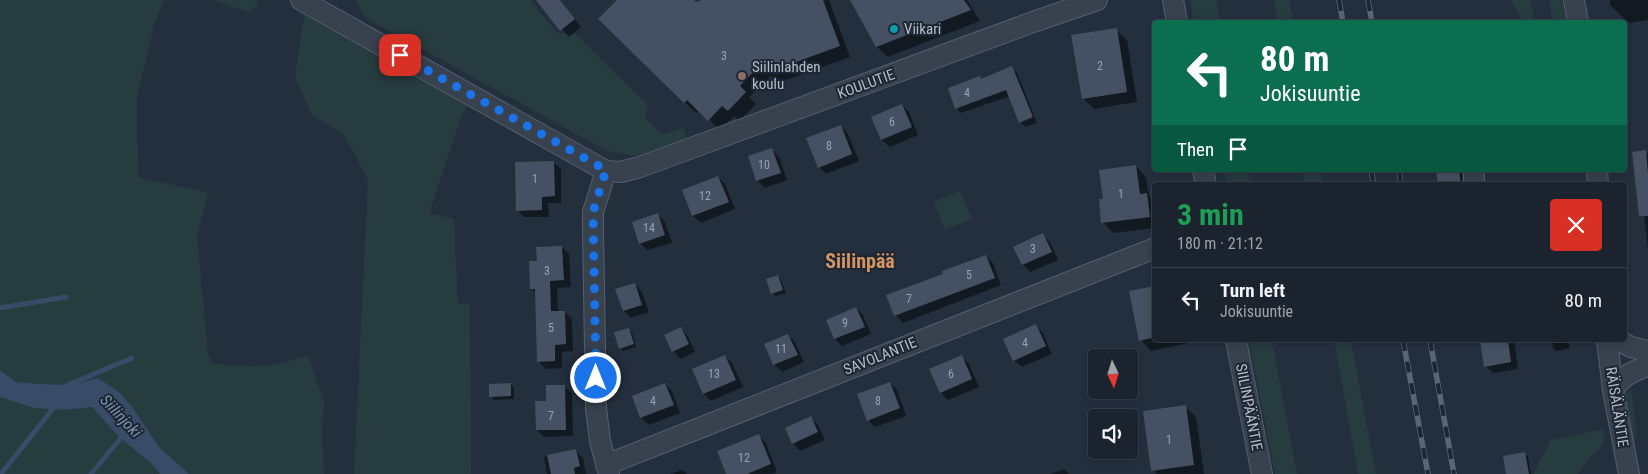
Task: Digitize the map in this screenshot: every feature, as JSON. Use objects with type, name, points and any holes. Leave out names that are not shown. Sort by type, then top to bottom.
[{"type":"street","points":[[301,0],[606,170],[593,212],[593,228],[596,408],[600,441],[608,470]]},
{"type":"street","name":"KOULUTIE","points":[[606,170],[621,172],[640,167],[1097,0]]},
{"type":"street","points":[[1172,0],[1177,20]]},
{"type":"street","points":[[1574,0],[1578,20]]},
{"type":"street","name":"SAVOLANTIE","points":[[608,470],[1152,249]]},
{"type":"street","name":"SIILINPÄÄNTIE","points":[[1236,342],[1262,474]]},
{"type":"street","name":"RÄISÄLÄNTIE","points":[[1607,342],[1613,390],[1629,474]]},
{"type":"street","points":[[1622,342],[1631,347],[1648,351]]},
{"type":"street","points":[[1613,390],[1622,377],[1648,366]]},
{"type":"green space","points":[[0,0],[164,0],[155,22],[137,98],[138,177],[208,193],[197,236],[208,353],[212,363],[234,366],[273,365],[308,356],[324,401],[322,430],[324,474],[189,474],[159,447],[133,408],[119,392],[98,378],[68,385],[40,384],[16,382],[0,370]]},
{"type":"green space","points":[[213,0],[258,0],[257,6],[249,12]]},
{"type":"green space","points":[[355,0],[530,0],[557,33],[576,34],[648,105],[645,118],[662,135],[683,128],[689,142],[649,158],[607,151],[366,18]]},
{"type":"green space","points":[[1190,0],[1216,0],[1220,20],[1194,20]]},
{"type":"green space","points":[[1274,0],[1289,0],[1293,20],[1278,20]]},
{"type":"green space","points":[[1510,0],[1530,0],[1535,20],[1520,20],[1519,14]]},
{"type":"green space","points":[[1549,0],[1562,0],[1566,20],[1552,20]]},
{"type":"green space","points":[[306,3],[473,95],[462,115],[429,213],[454,219],[458,304],[470,304],[471,474],[354,474],[368,180],[343,133],[312,115],[295,77]]},
{"type":"green space","points":[[1224,172],[1248,172],[1250,182],[1226,182]]},
{"type":"green space","points":[[1302,172],[1320,172],[1322,182],[1304,182]]},
{"type":"green space","points":[[960,191],[972,219],[945,230],[934,202]]},
{"type":"green space","points":[[1249,342],[1272,342],[1297,474],[1275,474]]},
{"type":"green space","points":[[1334,342],[1351,342],[1376,474],[1358,474]]},
{"type":"green space","points":[[1631,390],[1637,437],[1631,444],[1623,405],[1625,394]]},
{"type":"green space","points":[[0,397],[34,408],[64,410],[92,407],[120,438],[151,463],[160,474],[0,474]]},
{"type":"green space","points":[[1603,429],[1604,440],[1601,446],[1589,458],[1578,474],[1533,474],[1551,440]]},
{"type":"water","name":"Siilinjoki","points":[[0,370],[16,382],[40,384],[69,385],[98,378],[119,392],[133,408],[159,447],[189,474],[160,474],[151,463],[120,438],[92,407],[64,410],[34,408],[0,397]]},
{"type":"building","points":[[536,0],[560,0],[575,19],[560,31]]},
{"type":"building","points":[[617,0],[694,0],[696,2],[702,0],[823,0],[840,46],[766,73],[759,66],[740,86],[746,92],[728,111],[722,106],[708,121],[687,100],[684,103],[598,19]]},
{"type":"building","name":"Viikari","points":[[850,0],[964,0],[971,10],[876,47]]},
{"type":"building","points":[[1117,28],[1127,92],[1082,99],[1071,35]]},
{"type":"building","points":[[1012,66],[1033,117],[1019,123],[1006,90],[955,109],[948,88],[980,76],[981,79]]},
{"type":"building","points":[[902,104],[912,127],[881,140],[871,117]]},
{"type":"building","points":[[841,125],[852,154],[818,168],[806,138]]},
{"type":"building","points":[[772,148],[781,173],[756,181],[748,156]]},
{"type":"building","points":[[1646,150],[1648,216],[1639,216],[1632,152]]},
{"type":"building","points":[[554,161],[555,196],[542,197],[542,210],[516,211],[515,162]]},
{"type":"building","points":[[1136,165],[1140,194],[1147,193],[1150,217],[1101,223],[1099,199],[1103,199],[1099,170]]},
{"type":"building","points":[[1436,172],[1459,172],[1461,182],[1438,182]]},
{"type":"building","points":[[718,176],[729,202],[692,216],[682,190]]},
{"type":"building","points":[[658,213],[665,235],[639,244],[632,222]]},
{"type":"building","points":[[1043,233],[1052,252],[1022,265],[1013,247]]},
{"type":"building","points":[[562,246],[564,280],[550,281],[551,311],[565,311],[566,344],[555,345],[555,361],[537,362],[535,289],[530,289],[529,261],[537,261],[536,247]]},
{"type":"building","points":[[986,255],[995,278],[894,316],[886,295],[943,274],[942,271]]},
{"type":"building","points":[[778,275],[783,290],[771,294],[766,279]]},
{"type":"building","points":[[635,283],[642,305],[623,311],[615,289]]},
{"type":"building","points":[[1152,287],[1152,338],[1139,341],[1129,291]]},
{"type":"building","points":[[856,307],[865,327],[834,339],[826,320]]},
{"type":"building","points":[[1036,324],[1046,346],[1013,361],[1003,339]]},
{"type":"building","points":[[681,327],[689,344],[672,352],[664,335]]},
{"type":"building","points":[[629,328],[634,344],[619,349],[614,332]]},
{"type":"building","points":[[788,334],[798,355],[773,365],[764,344]]},
{"type":"building","points":[[1480,342],[1508,342],[1511,362],[1484,367]]},
{"type":"building","points":[[725,355],[736,380],[703,394],[692,369]]},
{"type":"building","points":[[962,355],[972,379],[940,393],[929,369]]},
{"type":"building","points":[[890,382],[900,408],[867,421],[857,394]]},
{"type":"building","points":[[511,383],[511,396],[489,397],[489,384]]},
{"type":"building","points":[[665,383],[674,405],[640,418],[632,396]]},
{"type":"building","points":[[546,385],[565,385],[566,430],[536,430],[535,401],[546,401]]},
{"type":"building","points":[[1186,405],[1194,465],[1151,471],[1143,411]]},
{"type":"building","points":[[811,416],[818,432],[792,444],[785,428]]},
{"type":"building","points":[[759,434],[771,464],[747,474],[726,474],[717,451]]},
{"type":"building","points":[[576,449],[580,466],[574,468],[575,474],[551,474],[547,455]]},
{"type":"building","points":[[1525,452],[1529,474],[1506,474],[1503,456]]},
{"type":"waterway","points":[[0,308],[66,297]]},
{"type":"waterway","points":[[63,387],[132,358]]},
{"type":"waterway","points":[[1,474],[55,406]]},
{"type":"waterway","name":"Siilinjoki","points":[[91,474],[124,434]]},
{"type":"railway","points":[[1339,0],[1343,20]]},
{"type":"railway","points":[[1368,0],[1372,20]]},
{"type":"railway","points":[[1371,172],[1373,182]]},
{"type":"railway","points":[[1399,172],[1401,182]]},
{"type":"railway","points":[[1403,342],[1428,474]]},
{"type":"railway","points":[[1430,342],[1454,474]]},
{"type":"place","name":"Viikari","points":[[894,29]]},
{"type":"place","name":"Siilinlahden koulu","points":[[742,76]]},
{"type":"district","name":"Siilinpää","points":[[860,261]]},
{"type":"route","points":[[400,55],[606,170],[593,212],[596,378]]}]
